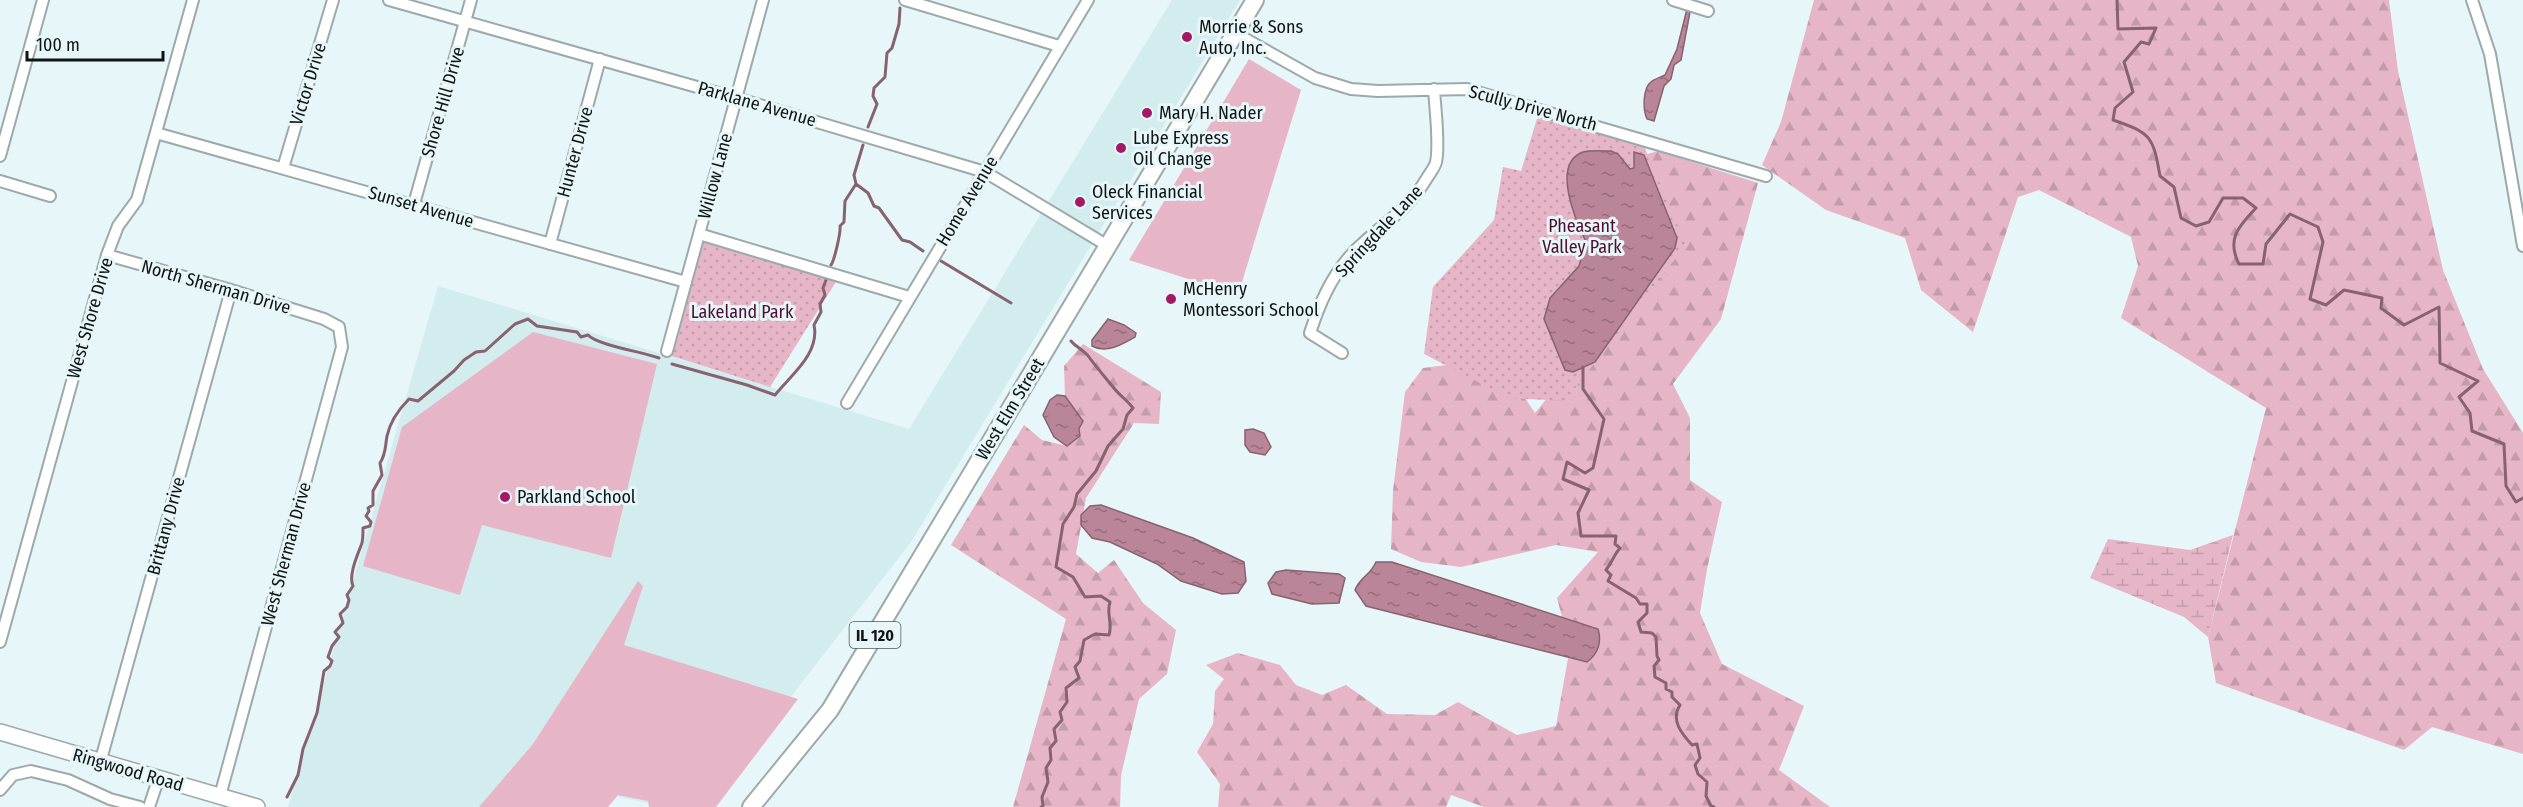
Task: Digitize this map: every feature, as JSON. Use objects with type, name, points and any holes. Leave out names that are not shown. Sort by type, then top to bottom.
[{"type":"main road","name":"West Elm Street","points":[[751,807],[830,710],[1255,0]]},
{"type":"street","points":[[0,156],[43,0]]},
{"type":"street","name":"West Shore Drive","points":[[0,642],[107,255],[118,226],[137,200],[193,0]]},
{"type":"street","name":"Victor Drive","points":[[283,168],[333,0]]},
{"type":"street","name":"Parklane Avenue","points":[[389,0],[466,20],[985,172],[1108,246]]},
{"type":"street","name":"Shore Hill Drive","points":[[414,204],[471,0]]},
{"type":"street","name":"Willow Lane","points":[[667,351],[763,0]]},
{"type":"street","points":[[905,0],[1059,46]]},
{"type":"street","name":"Home Avenue","points":[[847,403],[1088,0]]},
{"type":"street","points":[[1673,0],[1708,11]]},
{"type":"street","points":[[2472,0],[2490,54],[2523,246]]},
{"type":"street","name":"Scully Drive North","points":[[1235,33],[1315,78],[1351,89],[1378,91],[1467,88],[1766,176]]},
{"type":"street","name":"Hunter Drive","points":[[550,244],[600,59]]},
{"type":"street","name":"Springdale Lane","points":[[1342,353],[1310,333],[1315,317],[1339,269],[1352,254],[1392,220],[1417,194],[1436,163],[1434,88]]},
{"type":"street","name":"Sunset Avenue","points":[[156,133],[686,282]]},
{"type":"street","points":[[0,181],[50,196]]},
{"type":"street","points":[[699,234],[909,297]]},
{"type":"street","name":"North Sherman Drive","points":[[107,255],[324,319]]},
{"type":"street","name":"Brittany Drive","points":[[100,763],[231,290]]},
{"type":"street","name":"West Sherman Drive","points":[[219,796],[342,347],[339,327],[324,319]]},
{"type":"street","name":"Ringwood Road","points":[[0,732],[158,780],[257,807]]},
{"type":"street","points":[[0,790],[13,775],[32,771],[68,780],[110,799],[140,807]]},
{"type":"street","points":[[149,807],[158,780]]},
{"type":"shaded area","points":[[1172,0],[1240,0],[911,542],[789,699],[666,807],[615,796],[605,807],[288,807],[438,286],[909,429]]},
{"type":"green space","points":[[1814,0],[2389,0],[2398,71],[2443,270],[2483,369],[2523,433],[2523,754],[2432,727],[2404,750],[2216,683],[2208,637],[2266,408],[2121,318],[2138,266],[2131,237],[2039,190],[2018,197],[1973,332],[1921,290],[1905,238],[1826,210],[1762,165],[1781,122]]},
{"type":"green space","points":[[1249,59],[1301,90],[1238,295],[1129,260]]},
{"type":"green space","name":"Pheasant Valley Park","points":[[1540,109],[1641,139],[1686,245],[1565,401],[1509,398],[1424,354],[1433,287],[1494,220],[1503,167],[1521,171]]},
{"type":"green space","points":[[1658,151],[1758,183],[1721,319],[1673,384],[1690,418],[1690,480],[1722,502],[1700,613],[1722,664],[1804,706],[1779,770],[1830,807],[1484,807],[1451,795],[1446,807],[1218,807],[1220,784],[1197,752],[1213,724],[1215,691],[1224,679],[1206,665],[1238,653],[1280,665],[1296,685],[1322,695],[1346,685],[1387,714],[1435,715],[1458,702],[1517,735],[1556,726],[1568,658],[1587,662],[1598,629],[1562,617],[1557,598],[1598,552],[1556,545],[1461,567],[1421,562],[1391,549],[1393,491],[1405,392],[1423,368],[1463,363],[1517,386],[1535,413],[1556,387],[1644,155]]},
{"type":"green space","name":"Lakeland Park","points":[[699,234],[839,277],[770,387],[665,354]]},
{"type":"green space","points":[[533,332],[657,364],[611,558],[482,525],[460,595],[363,566],[402,427]]},
{"type":"green space","points":[[1083,344],[1161,392],[1159,424],[1134,423],[1086,498],[1076,554],[1098,573],[1114,560],[1143,603],[1176,630],[1167,674],[1139,699],[1121,775],[1120,807],[1013,807],[1066,619],[951,545],[1024,425],[1042,440],[1067,446],[1076,440],[1083,421],[1065,396],[1064,366]]},
{"type":"green space","points":[[2233,535],[2208,637],[2184,617],[2090,578],[2108,539],[2190,550]]},
{"type":"green space","points":[[638,581],[643,586],[624,645],[798,699],[716,807],[649,807],[648,801],[618,795],[608,807],[479,807],[533,744]]},
{"type":"water","points":[[1687,9],[1690,12],[1681,60],[1674,65],[1671,79],[1664,86],[1654,121],[1647,119],[1644,105],[1646,89],[1652,81],[1665,75],[1677,49]]},
{"type":"water","points":[[1611,151],[1618,154],[1630,169],[1634,168],[1634,152],[1644,155],[1677,238],[1675,248],[1595,362],[1573,372],[1565,370],[1544,319],[1550,298],[1579,266],[1586,242],[1572,208],[1567,181],[1568,168],[1573,159],[1583,152]]},
{"type":"water","points":[[1108,319],[1136,333],[1135,337],[1109,349],[1092,346],[1092,340]]},
{"type":"water","points":[[1057,395],[1065,396],[1083,421],[1079,429],[1080,436],[1067,446],[1054,437],[1043,415],[1050,400]]},
{"type":"water","points":[[1253,429],[1264,433],[1271,447],[1265,455],[1250,452],[1245,445],[1245,430]]},
{"type":"water","points":[[1101,505],[1193,538],[1244,562],[1246,581],[1238,593],[1222,594],[1181,581],[1157,564],[1110,542],[1092,538],[1081,525],[1081,515],[1090,506]]},
{"type":"water","points":[[1376,562],[1392,562],[1598,629],[1600,639],[1598,647],[1587,662],[1366,606],[1355,590]]},
{"type":"water","points":[[1286,570],[1339,574],[1345,578],[1339,603],[1312,604],[1272,594],[1268,583],[1276,572]]},
{"type":"waterway","points":[[2117,0],[2118,29],[2156,28],[2149,44],[2141,42],[2124,62],[2133,92],[2115,108],[2113,120],[2143,133],[2148,138],[2155,152],[2160,176],[2174,187],[2181,218],[2196,226],[2209,222],[2223,198],[2243,198],[2256,208],[2236,233],[2235,255],[2239,264],[2263,264],[2266,244],[2290,214],[2318,227],[2323,242],[2310,299],[2326,305],[2344,290],[2382,298],[2381,308],[2404,325],[2439,307],[2440,363],[2478,381],[2459,397],[2470,413],[2472,431],[2504,444],[2506,486],[2516,502],[2523,498]]},
{"type":"waterway","points":[[868,127],[877,104],[873,96],[874,88],[885,77],[887,53],[892,48],[899,24],[900,8]]},
{"type":"waterway","points":[[863,145],[854,175],[856,184],[868,193],[874,206],[879,208],[902,240],[910,242],[923,251]]},
{"type":"waterway","points":[[831,265],[840,226],[844,222],[845,201],[856,184]]},
{"type":"waterway","points":[[941,261],[1011,303]]},
{"type":"waterway","points":[[672,364],[775,395],[803,363],[813,345],[814,325],[821,312],[820,304],[825,295],[823,288],[826,280]]},
{"type":"waterway","points":[[287,797],[298,775],[303,749],[317,713],[324,671],[332,661],[328,657],[339,637],[335,632],[343,623],[340,614],[347,607],[349,600],[347,595],[353,586],[353,570],[362,543],[363,528],[370,526],[371,522],[366,516],[368,508],[373,505],[373,491],[382,475],[380,463],[388,431],[402,407],[409,399],[418,401],[464,360],[476,352],[485,351],[515,324],[528,319],[537,326],[577,332],[581,337],[588,335],[610,345],[659,358]]},
{"type":"waterway","points":[[1041,807],[1048,782],[1046,768],[1051,760],[1050,748],[1056,741],[1054,729],[1062,720],[1060,712],[1067,702],[1066,688],[1079,678],[1075,667],[1080,661],[1084,640],[1095,634],[1109,635],[1110,631],[1110,602],[1101,596],[1085,597],[1073,577],[1056,567],[1063,524],[1074,507],[1077,494],[1096,471],[1108,446],[1123,429],[1127,415],[1133,408],[1087,355],[1071,341]]},
{"type":"waterway","points":[[1583,367],[1583,389],[1604,419],[1593,468],[1585,473],[1567,462],[1563,479],[1589,490],[1578,513],[1581,536],[1616,536],[1615,544],[1620,548],[1606,570],[1611,575],[1608,581],[1636,598],[1640,604],[1647,604],[1647,613],[1638,622],[1641,632],[1652,633],[1656,637],[1659,660],[1654,666],[1655,677],[1666,683],[1666,689],[1672,692],[1672,697],[1680,705],[1676,716],[1678,726],[1692,745],[1697,744],[1700,758],[1695,765],[1698,774],[1707,782],[1706,796],[1711,806],[1714,807]]},
{"type":"place","name":"Morrie & Sons Auto, Inc.","points":[[1187,37]]},
{"type":"place","name":"Mary H. Nader","points":[[1147,113]]},
{"type":"place","name":"Lube Express Oil Change","points":[[1121,148]]},
{"type":"place","name":"Oleck Financial Services","points":[[1080,202]]},
{"type":"place","name":"McHenry Montessori School","points":[[1171,299]]},
{"type":"place","name":"Parkland School","points":[[505,497]]}]
